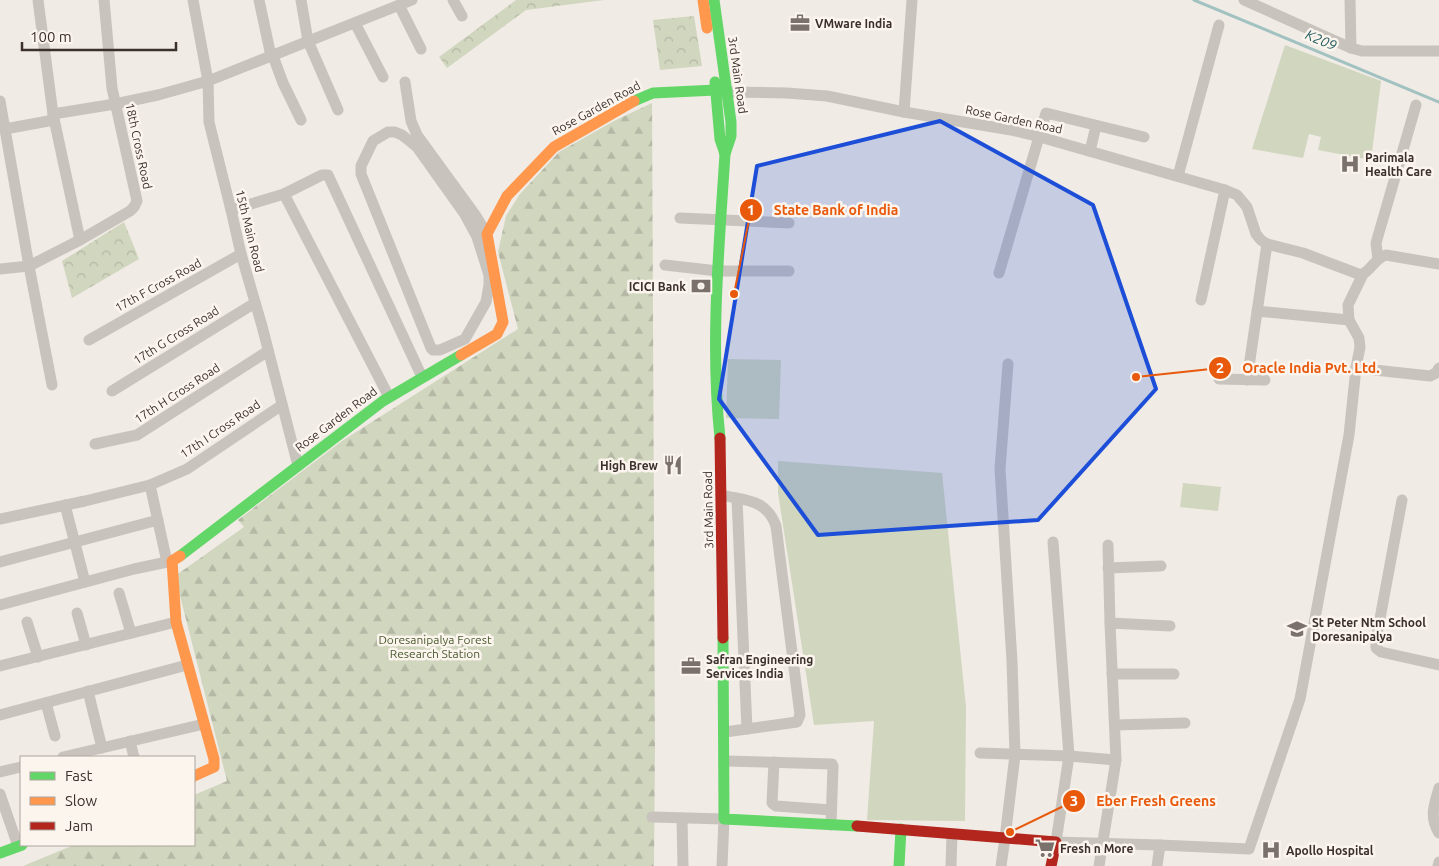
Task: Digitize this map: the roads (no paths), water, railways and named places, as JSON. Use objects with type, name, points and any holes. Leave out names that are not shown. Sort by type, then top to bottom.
[{"type":"street","points":[[38,0],[54,117],[80,240]]},
{"type":"street","name":"18th Cross Road","points":[[0,270],[29,266],[80,240],[134,207],[136,201],[112,88],[104,0]]},
{"type":"street","name":"15th Main Road","points":[[193,0],[208,81],[209,122],[241,254],[298,466]]},
{"type":"street","points":[[259,0],[271,56],[301,120]]},
{"type":"street","points":[[301,0],[308,41],[338,110]]},
{"type":"street","points":[[5,128],[158,95],[208,81],[412,0]]},
{"type":"street","points":[[453,0],[462,16]]},
{"type":"street","name":"3rd Main Road","points":[[702,0],[721,91]]},
{"type":"street","name":"3rd Main Road","points":[[714,0],[721,91],[720,139],[725,154],[720,220],[716,347],[716,401],[721,449],[725,732],[722,866]]},
{"type":"street","points":[[904,112],[912,0]]},
{"type":"street","points":[[1244,0],[1257,3],[1351,48],[1362,51],[1439,51]]},
{"type":"street","points":[[1350,0],[1351,48]]},
{"type":"street","points":[[399,5],[421,49]]},
{"type":"street","points":[[355,23],[382,76]]},
{"type":"street","points":[[1178,176],[1219,24]]},
{"type":"street","points":[[405,82],[411,120],[416,135],[476,216],[482,236],[489,275],[486,302],[465,339],[440,350],[433,350],[361,174],[361,166],[373,141],[388,132],[395,132],[417,147],[482,236]]},
{"type":"street","name":"Rose Garden Road","points":[[169,561],[183,554],[389,397],[422,376],[497,334],[503,322],[482,236],[507,196],[554,147],[627,104],[653,92],[721,91],[811,94],[1011,130],[1040,137],[1238,195],[1247,207],[1256,234],[1267,244]]},
{"type":"street","points":[[0,101],[52,386]]},
{"type":"street","points":[[1378,259],[1376,243],[1416,105]]},
{"type":"street","points":[[999,274],[1046,113],[1144,137]]},
{"type":"street","points":[[1090,151],[1096,126]]},
{"type":"street","points":[[231,210],[284,194],[322,175],[328,175],[422,376]]},
{"type":"street","points":[[1201,300],[1225,190]]},
{"type":"street","points":[[284,194],[389,397]]},
{"type":"street","points":[[680,218],[790,223]]},
{"type":"street","points":[[1247,380],[1267,244],[1303,253],[1363,274]]},
{"type":"street","name":"17th F Cross Road","points":[[89,340],[241,254]]},
{"type":"street","points":[[652,817],[901,829],[1056,842],[1249,849],[1300,699],[1349,435],[1360,347],[1359,338],[1349,320],[1348,305],[1363,274],[1378,259],[1386,255],[1439,264]]},
{"type":"street","points":[[665,265],[718,271],[789,271]]},
{"type":"street","name":"17th G Cross Road","points":[[112,391],[255,303]]},
{"type":"street","points":[[1257,312],[1349,320]]},
{"type":"street","name":"17th H Cross Road","points":[[94,444],[137,435],[268,351]]},
{"type":"street","points":[[1001,866],[1015,755],[1012,660],[1000,469],[1008,364]]},
{"type":"street","points":[[1356,368],[1430,376],[1436,374],[1439,368]]},
{"type":"street","points":[[1219,379],[1265,380]]},
{"type":"street","name":"17th I Cross Road","points":[[0,519],[150,485],[187,469],[282,405]]},
{"type":"street","points":[[150,485],[169,561],[176,622],[214,760],[214,767],[195,776]]},
{"type":"street","points":[[722,495],[760,504],[770,513],[776,526],[800,715],[797,722],[725,732]]},
{"type":"street","points":[[737,499],[747,729]]},
{"type":"street","points":[[1402,500],[1376,648],[1381,652],[1439,665]]},
{"type":"street","points":[[65,505],[85,582]]},
{"type":"street","points":[[0,562],[158,520]]},
{"type":"street","points":[[1051,866],[1069,756],[1053,542]]},
{"type":"street","points":[[1099,866],[1116,760],[1108,545]]},
{"type":"street","points":[[0,605],[169,561]]},
{"type":"street","points":[[1108,568],[1161,566]]},
{"type":"street","points":[[119,593],[130,634]]},
{"type":"street","points":[[77,613],[86,645]]},
{"type":"street","points":[[27,622],[38,657]]},
{"type":"street","points":[[0,666],[176,622]]},
{"type":"street","points":[[1110,623],[1170,626]]},
{"type":"street","points":[[0,715],[187,665]]},
{"type":"street","points":[[1112,674],[1174,674]]},
{"type":"street","points":[[88,691],[102,748]]},
{"type":"street","points":[[46,703],[55,736]]},
{"type":"street","points":[[71,756],[86,754],[102,748],[204,724]]},
{"type":"street","points":[[1115,725],[1185,724]]},
{"type":"street","points":[[130,741],[134,756]]},
{"type":"street","points":[[980,753],[1069,756],[1116,760]]},
{"type":"street","points":[[725,761],[832,764],[831,825]]},
{"type":"street","points":[[774,762],[772,803],[774,805],[832,810]]},
{"type":"street","points":[[0,772],[20,767]]},
{"type":"street","points":[[1439,788],[1433,809],[1434,822],[1439,833]]},
{"type":"street","points":[[0,794],[20,845],[0,853]]},
{"type":"street","points":[[682,818],[683,866]]},
{"type":"street","points":[[899,866],[901,829]]},
{"type":"street","points":[[950,866],[952,834]]},
{"type":"street","points":[[1157,866],[1160,845]]},
{"type":"street","points":[[1438,866],[1439,862]]},
{"type":"waterway","name":"K209","points":[[1194,0],[1439,102]]},
{"type":"place","name":"VMware India","points":[[800,23]]},
{"type":"place","name":"Parimala Health Care","points":[[1350,164]]},
{"type":"place","name":"ICICI Bank","points":[[701,286]]},
{"type":"place","name":"State Bank of India","points":[[734,294]]},
{"type":"place","name":"Oracle India Pvt. Ltd.","points":[[1136,377]]},
{"type":"place","name":"High Brew","points":[[673,465]]},
{"type":"place","name":"St Peter Ntm School Doresanipalya","points":[[1297,629]]},
{"type":"place","name":"Safran Engineering Services India","points":[[691,666]]},
{"type":"place","name":"Eber Fresh Greens","points":[[1010,832]]},
{"type":"place","name":"Fresh n More","points":[[1045,848]]},
{"type":"place","name":"Apollo Hospital","points":[[1271,850]]},
{"type":"park label","name":"Doresanipalya Forest Research Station","points":[[435,646]]}]
